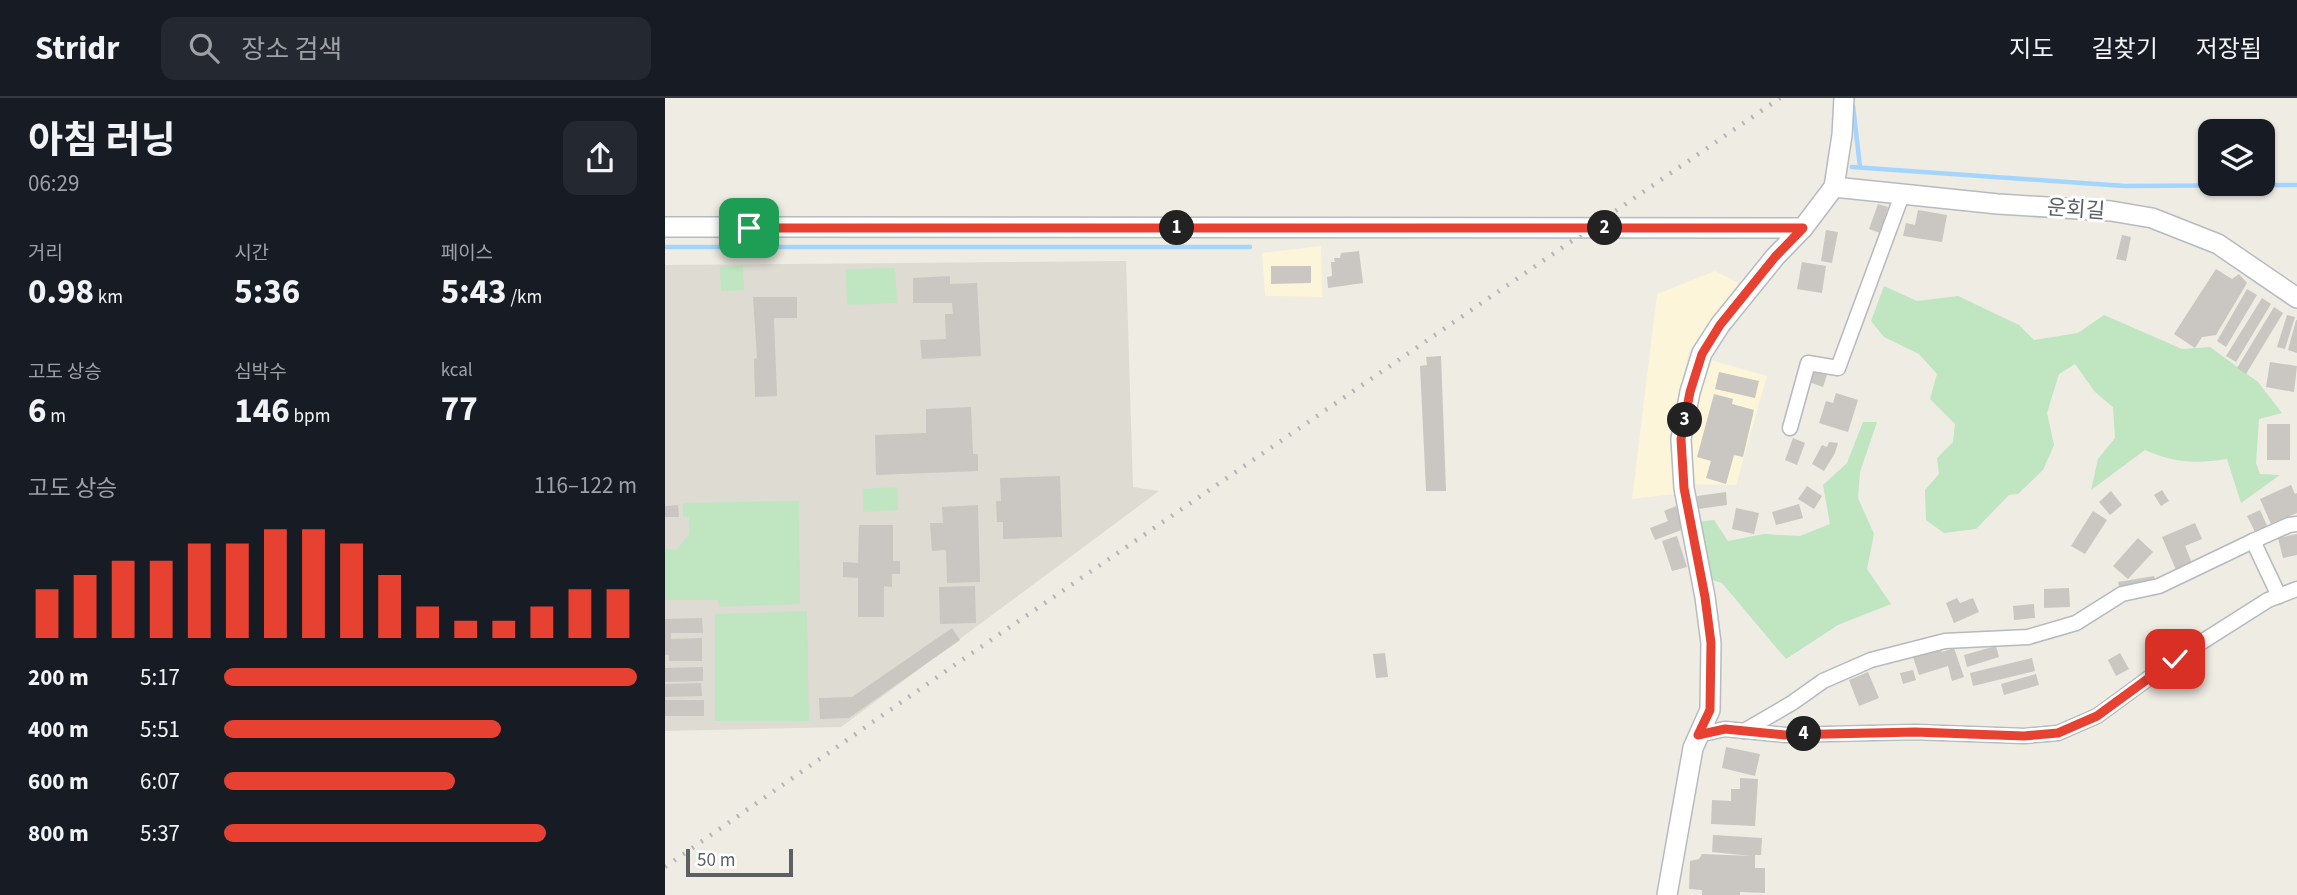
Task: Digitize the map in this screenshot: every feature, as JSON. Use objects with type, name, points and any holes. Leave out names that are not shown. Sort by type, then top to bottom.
[{"type":"street","points":[[1667,895],[1693,748],[1710,710],[1711,643],[1684,488],[1681,439],[1690,392],[1702,354],[1720,325],[1835,187],[1842,135],[1843,98]]},
{"type":"street","name":"운회길","points":[[1835,187],[1998,204],[2111,211],[2153,218],[2218,244],[2297,298]]},
{"type":"street","points":[[1790,428],[1808,363],[1838,368],[1902,195]]},
{"type":"street","points":[[665,227],[1803,228]]},
{"type":"street","points":[[1743,732],[1792,704],[1823,681],[1871,660],[1945,641],[2028,636],[2077,624],[2122,593],[2159,586],[2253,541],[2297,524]]},
{"type":"street","points":[[2253,541],[2279,596]]},
{"type":"street","points":[[1698,735],[1725,729],[1785,735],[1915,732],[2024,736],[2058,733],[2097,716],[2175,659],[2268,600],[2297,589]]},
{"type":"shaded area","points":[[1321,246],[1322,297],[1265,296],[1262,253]]},
{"type":"shaded area","points":[[1126,261],[1133,487],[1159,491],[841,727],[665,731],[665,265]]},
{"type":"shaded area","points":[[1715,271],[1739,283],[1689,352],[1669,436],[1675,494],[1632,499],[1657,294]]},
{"type":"shaded area","points":[[1707,359],[1767,376],[1736,485],[1688,484],[1686,437]]},
{"type":"green space","points":[[743,266],[744,290],[721,291],[720,267]]},
{"type":"green space","points":[[895,268],[897,303],[847,305],[846,269]]},
{"type":"green space","points":[[1884,286],[1917,301],[1958,296],[2019,325],[2034,340],[2078,333],[2104,315],[2182,349],[2210,347],[2258,382],[2282,413],[2259,419],[2256,463],[2260,474],[2280,475],[2241,503],[2227,459],[2185,461],[2166,458],[2145,450],[2091,490],[2098,459],[2115,438],[2113,407],[2095,392],[2075,364],[2059,374],[2047,413],[2054,445],[2043,470],[2018,494],[2009,495],[1976,529],[1944,533],[1926,520],[1925,490],[1939,474],[1937,458],[1953,442],[1955,424],[1930,399],[1937,374],[1919,354],[1884,337],[1871,321]]},
{"type":"green space","points":[[1863,422],[1877,422],[1860,472],[1858,498],[1874,534],[1867,569],[1891,604],[1838,625],[1786,659],[1722,583],[1712,580],[1698,522],[1714,520],[1728,541],[1764,534],[1800,536],[1830,524],[1823,485],[1847,463]]},
{"type":"green space","points":[[897,487],[898,510],[863,512],[863,489]]},
{"type":"green space","points":[[799,501],[800,604],[719,607],[718,600],[665,600],[665,549],[677,550],[689,534],[689,517],[683,516],[683,503]]},
{"type":"green space","points":[[807,611],[809,721],[715,721],[715,614]]},
{"type":"building","points":[[1878,204],[1888,207],[1880,233],[1869,229]]},
{"type":"building","points":[[1918,210],[1947,215],[1942,242],[1903,236],[1906,223],[1915,225]]},
{"type":"building","points":[[1826,230],[1838,232],[1832,263],[1821,261]]},
{"type":"building","points":[[2122,235],[2131,237],[2126,261],[2116,259]]},
{"type":"building","points":[[1359,251],[1363,283],[1328,288],[1327,277],[1332,276],[1331,262],[1335,262],[1334,258],[1340,258],[1341,253]]},
{"type":"building","points":[[1802,262],[1826,266],[1822,293],[1797,289]]},
{"type":"building","points":[[1271,266],[1311,266],[1311,283],[1271,284]]},
{"type":"building","points":[[2216,269],[2232,279],[2239,274],[2247,283],[2216,335],[2202,337],[2195,348],[2174,334]]},
{"type":"building","points":[[950,276],[950,284],[977,283],[981,356],[922,359],[920,340],[946,339],[945,314],[953,314],[952,303],[913,303],[913,278]]},
{"type":"building","points":[[2247,289],[2257,295],[2226,347],[2217,341]]},
{"type":"building","points":[[753,297],[797,297],[797,318],[774,318],[777,396],[755,397],[754,359],[757,358]]},
{"type":"building","points":[[2262,298],[2271,304],[2236,362],[2226,356]]},
{"type":"building","points":[[2274,307],[2283,313],[2246,374],[2237,368]]},
{"type":"building","points":[[2287,315],[2295,317],[2285,349],[2277,347]]},
{"type":"building","points":[[2297,320],[2297,353],[2288,350]]},
{"type":"building","points":[[1441,356],[1446,491],[1426,491],[1420,366],[1427,365],[1426,357]]},
{"type":"building","points":[[2270,362],[2297,366],[2294,392],[2266,387]]},
{"type":"building","points":[[1814,370],[1827,375],[1823,387],[1809,382]]},
{"type":"building","points":[[1719,372],[1759,381],[1755,398],[1715,389]]},
{"type":"building","points":[[1836,393],[1858,400],[1848,432],[1819,423],[1826,401],[1833,403]]},
{"type":"building","points":[[1714,394],[1733,399],[1732,404],[1754,410],[1743,457],[1734,455],[1726,484],[1706,478],[1711,461],[1697,457]]},
{"type":"building","points":[[971,407],[973,454],[978,454],[978,471],[876,475],[875,435],[926,433],[926,409]]},
{"type":"building","points":[[2267,424],[2290,424],[2290,460],[2267,460]]},
{"type":"building","points":[[1793,438],[1805,443],[1797,465],[1785,460]]},
{"type":"building","points":[[1829,442],[1838,443],[1824,471],[1812,464],[1822,445],[1827,447]]},
{"type":"building","points":[[1060,476],[1062,537],[1003,539],[1003,522],[997,522],[996,501],[1001,501],[1000,478]]},
{"type":"building","points":[[2291,485],[2295,494],[2297,493],[2297,513],[2271,524],[2260,499]]},
{"type":"building","points":[[1807,486],[1822,496],[1814,509],[1798,499]]},
{"type":"building","points":[[2162,490],[2169,501],[2161,506],[2154,495]]},
{"type":"building","points":[[2111,491],[2122,505],[2110,515],[2099,502]]},
{"type":"building","points":[[1726,492],[1727,505],[1698,509],[1697,496]]},
{"type":"building","points":[[1799,504],[1803,518],[1776,525],[1772,512]]},
{"type":"building","points":[[678,505],[679,517],[665,517],[665,506]]},
{"type":"building","points":[[978,505],[980,582],[947,583],[946,550],[932,551],[930,523],[943,523],[942,507]]},
{"type":"building","points":[[1676,506],[1684,529],[1655,540],[1650,528],[1668,521],[1664,511]]},
{"type":"building","points":[[1736,508],[1759,513],[1754,534],[1732,529]]},
{"type":"building","points":[[2260,510],[2268,528],[2256,534],[2247,516]]},
{"type":"building","points":[[2093,511],[2107,520],[2085,554],[2071,546]]},
{"type":"building","points":[[2195,523],[2202,539],[2185,546],[2192,563],[2176,570],[2162,537]]},
{"type":"building","points":[[859,525],[893,525],[893,561],[900,561],[900,574],[892,574],[892,587],[884,586],[884,617],[858,617],[858,578],[843,577],[843,562],[858,563]]},
{"type":"building","points":[[2297,534],[2297,555],[2283,558],[2278,538]]},
{"type":"building","points":[[1677,536],[1687,567],[1672,571],[1662,541]]},
{"type":"building","points":[[2138,538],[2153,552],[2128,579],[2113,566]]},
{"type":"building","points":[[2154,576],[2155,583],[2120,590],[2118,582]]},
{"type":"building","points":[[975,586],[976,623],[940,624],[939,587]]},
{"type":"building","points":[[2069,588],[2070,607],[2044,608],[2044,589]]},
{"type":"building","points":[[1957,598],[1960,603],[1973,598],[1979,612],[1954,623],[1946,603]]},
{"type":"building","points":[[2034,604],[2035,618],[2014,620],[2013,606]]},
{"type":"building","points":[[702,618],[703,633],[671,633],[671,639],[702,638],[702,661],[669,661],[669,655],[665,655],[665,619]]},
{"type":"building","points":[[952,628],[960,640],[849,718],[820,719],[819,698],[852,697]]},
{"type":"building","points":[[1996,646],[1999,657],[1967,667],[1964,655]]},
{"type":"building","points":[[1954,648],[1964,677],[1952,681],[1948,666],[1919,675],[1913,657]]},
{"type":"building","points":[[1385,653],[1388,677],[1376,678],[1373,654]]},
{"type":"building","points":[[2120,653],[2129,669],[2116,676],[2108,660]]},
{"type":"building","points":[[2032,658],[2035,671],[1973,686],[1970,673]]},
{"type":"building","points":[[703,667],[703,681],[665,682],[665,668]]},
{"type":"building","points":[[1913,670],[1916,680],[1903,684],[1900,673]]},
{"type":"building","points":[[1868,672],[1879,698],[1859,706],[1849,680]]},
{"type":"building","points":[[2036,674],[2039,685],[2004,695],[2001,684]]},
{"type":"building","points":[[701,683],[702,696],[665,697],[665,684]]},
{"type":"building","points":[[665,700],[704,700],[704,716],[665,716]]},
{"type":"building","points":[[1726,747],[1760,754],[1755,776],[1722,768]]},
{"type":"building","points":[[1740,778],[1758,779],[1755,826],[1711,824],[1712,800],[1731,801],[1731,789],[1740,789]]},
{"type":"building","points":[[1713,835],[1762,838],[1761,855],[1755,855],[1755,868],[1765,868],[1765,893],[1702,895],[1702,890],[1689,889],[1690,861],[1699,859],[1702,854],[1752,856],[1712,852]]},
{"type":"waterway","points":[[1853,106],[1860,167]]},
{"type":"waterway","points":[[1852,167],[2125,186],[2297,185]]},
{"type":"waterway","points":[[665,247],[1250,247]]},
{"type":"railway","points":[[665,867],[1780,98]]},
{"type":"route","points":[[749,228],[1803,228],[1775,257],[1720,325],[1702,354],[1690,392],[1681,439],[1684,488],[1711,643],[1710,710],[1698,735],[1725,729],[1785,735],[1915,732],[2024,736],[2058,733],[2097,716],[2175,659]]}]
